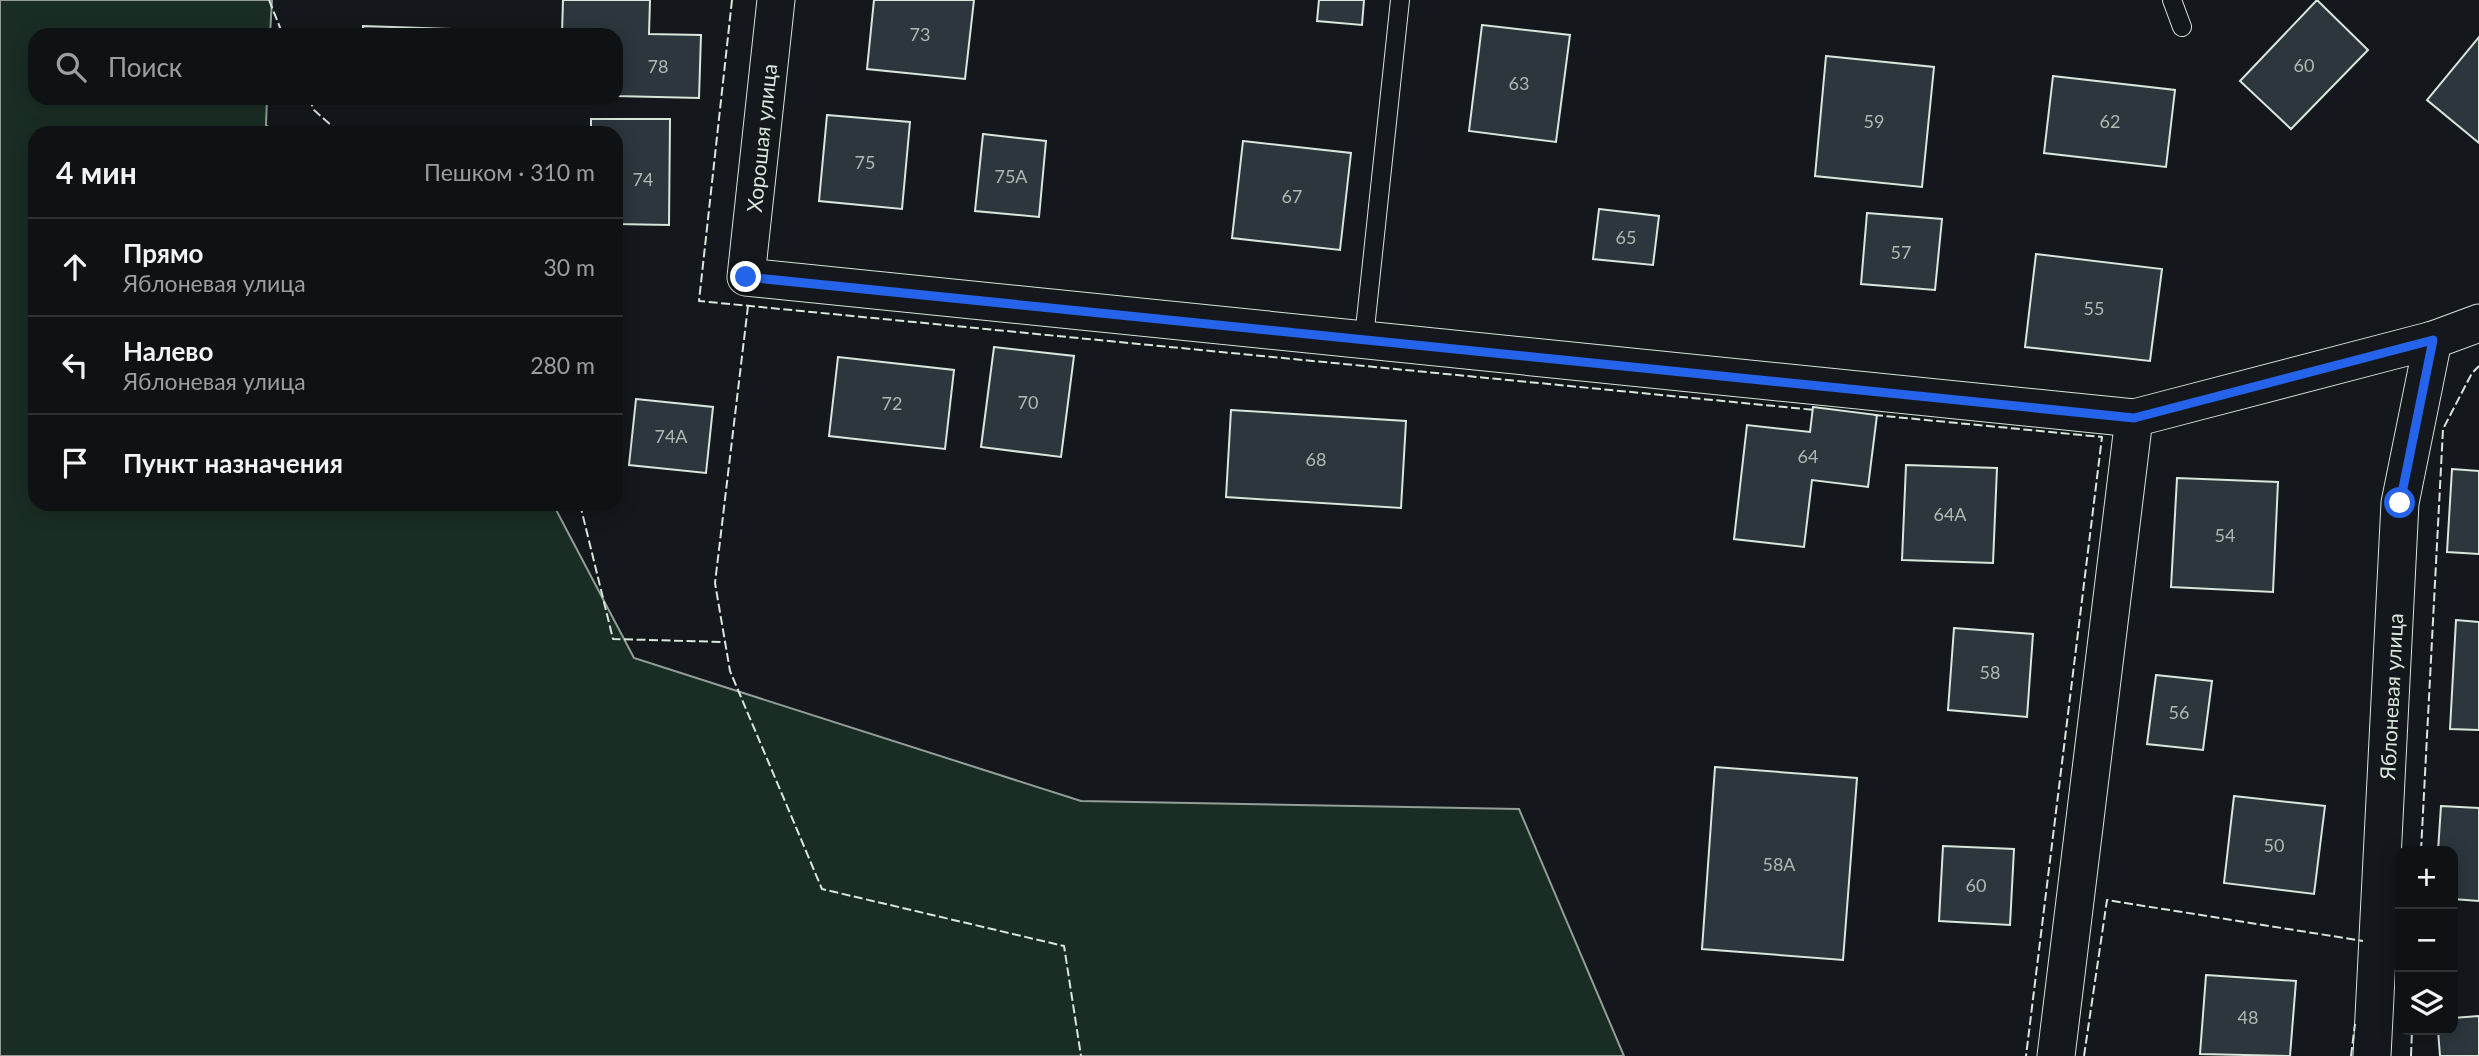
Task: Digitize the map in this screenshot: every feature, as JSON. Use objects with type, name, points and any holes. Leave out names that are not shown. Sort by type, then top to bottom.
[{"type":"street","name":"Хорошая улица","points":[[776,0],[746,277],[1364,338]]},
{"type":"street","points":[[1364,338],[2134,418],[2433,340],[2479,323]]},
{"type":"street","name":"Яблоневая улица","points":[[2372,1056],[2400,503],[2433,340]]},
{"type":"street","points":[[2056,1056],[2134,418]]},
{"type":"lane","points":[[1364,338],[1400,0]]},
{"type":"lane","points":[[2172,0],[2182,27]]},
{"type":"green space","points":[[0,0],[272,0],[270,28],[28,28],[28,105],[267,105],[267,126],[28,126],[28,511],[557,511],[634,658],[1081,801],[1519,809],[1624,1056],[0,1056]]},
{"type":"building","points":[[563,0],[650,0],[649,34],[701,35],[699,98],[623,96],[623,28],[562,28]]},
{"type":"building","points":[[874,0],[974,0],[965,79],[867,69]]},
{"type":"building","points":[[1319,0],[1364,0],[1362,25],[1317,21]]},
{"type":"building","points":[[2317,0],[2368,50],[2291,129],[2240,81]]},
{"type":"building","points":[[1482,25],[1570,35],[1556,142],[1469,131]]},
{"type":"building","points":[[363,26],[422,28],[363,28]]},
{"type":"building","points":[[2479,37],[2479,143],[2427,100]]},
{"type":"building","points":[[1826,56],[1934,67],[1922,187],[1815,176]]},
{"type":"building","points":[[2053,76],[2175,90],[2166,167],[2044,153]]},
{"type":"building","points":[[827,115],[910,122],[902,209],[819,201]]},
{"type":"building","points":[[591,119],[670,119],[669,225],[623,224],[623,126],[591,126]]},
{"type":"building","points":[[983,134],[1046,141],[1039,217],[975,211]]},
{"type":"building","points":[[1243,141],[1351,153],[1340,250],[1232,238]]},
{"type":"building","points":[[1599,209],[1659,216],[1653,265],[1593,259]]},
{"type":"building","points":[[1867,213],[1942,219],[1935,290],[1861,284]]},
{"type":"building","points":[[2036,254],[2162,269],[2150,361],[2025,347]]},
{"type":"building","points":[[994,347],[1074,356],[1061,457],[981,447]]},
{"type":"building","points":[[838,357],[954,370],[945,449],[829,436]]},
{"type":"building","points":[[636,399],[713,407],[706,473],[629,465]]},
{"type":"building","points":[[1813,407],[1877,415],[1868,487],[1812,480],[1804,547],[1734,539],[1747,425],[1810,432]]},
{"type":"building","points":[[1231,410],[1406,421],[1401,508],[1226,497]]},
{"type":"building","points":[[1906,465],[1997,468],[1993,563],[1902,560]]},
{"type":"building","points":[[2452,469],[2479,471],[2479,554],[2447,552]]},
{"type":"building","points":[[2177,478],[2278,482],[2273,592],[2171,587]]},
{"type":"building","points":[[2456,620],[2479,622],[2479,730],[2450,729]]},
{"type":"building","points":[[1954,628],[2033,634],[2027,717],[1948,710]]},
{"type":"building","points":[[2156,675],[2212,681],[2203,750],[2147,744]]},
{"type":"building","points":[[1715,767],[1857,778],[1843,960],[1702,949]]},
{"type":"building","points":[[2234,796],[2325,806],[2314,894],[2224,883]]},
{"type":"building","points":[[2441,806],[2479,808],[2479,901],[2458,899],[2458,846],[2438,846]]},
{"type":"building","points":[[1943,846],[2014,849],[2010,925],[1939,921]]},
{"type":"building","points":[[2206,975],[2296,981],[2290,1056],[2200,1054]]},
{"type":"building","points":[[2479,1016],[2479,1056],[2440,1056],[2438,1035],[2458,1035],[2458,1018]]},
{"type":"fence","points":[[269,0],[280,28]]},
{"type":"fence","points":[[732,0],[699,301],[1815,410]]},
{"type":"fence","points":[[312,105],[332,126]]},
{"type":"fence","points":[[748,306],[715,583],[730,671],[822,889],[1064,946],[1081,1056]]},
{"type":"fence","points":[[2421,846],[2443,429],[2472,373],[2479,366]]},
{"type":"fence","points":[[1874,415],[2102,437],[2026,1056]]},
{"type":"fence","points":[[582,511],[613,639],[725,642]]},
{"type":"fence","points":[[2084,1056],[2107,900],[2363,941]]},
{"type":"fence","points":[[2351,1056],[2355,1024]]},
{"type":"fence","points":[[2411,1056],[2412,1035]]},
{"type":"route","points":[[746,277],[2134,418],[2433,340],[2400,503]]}]
